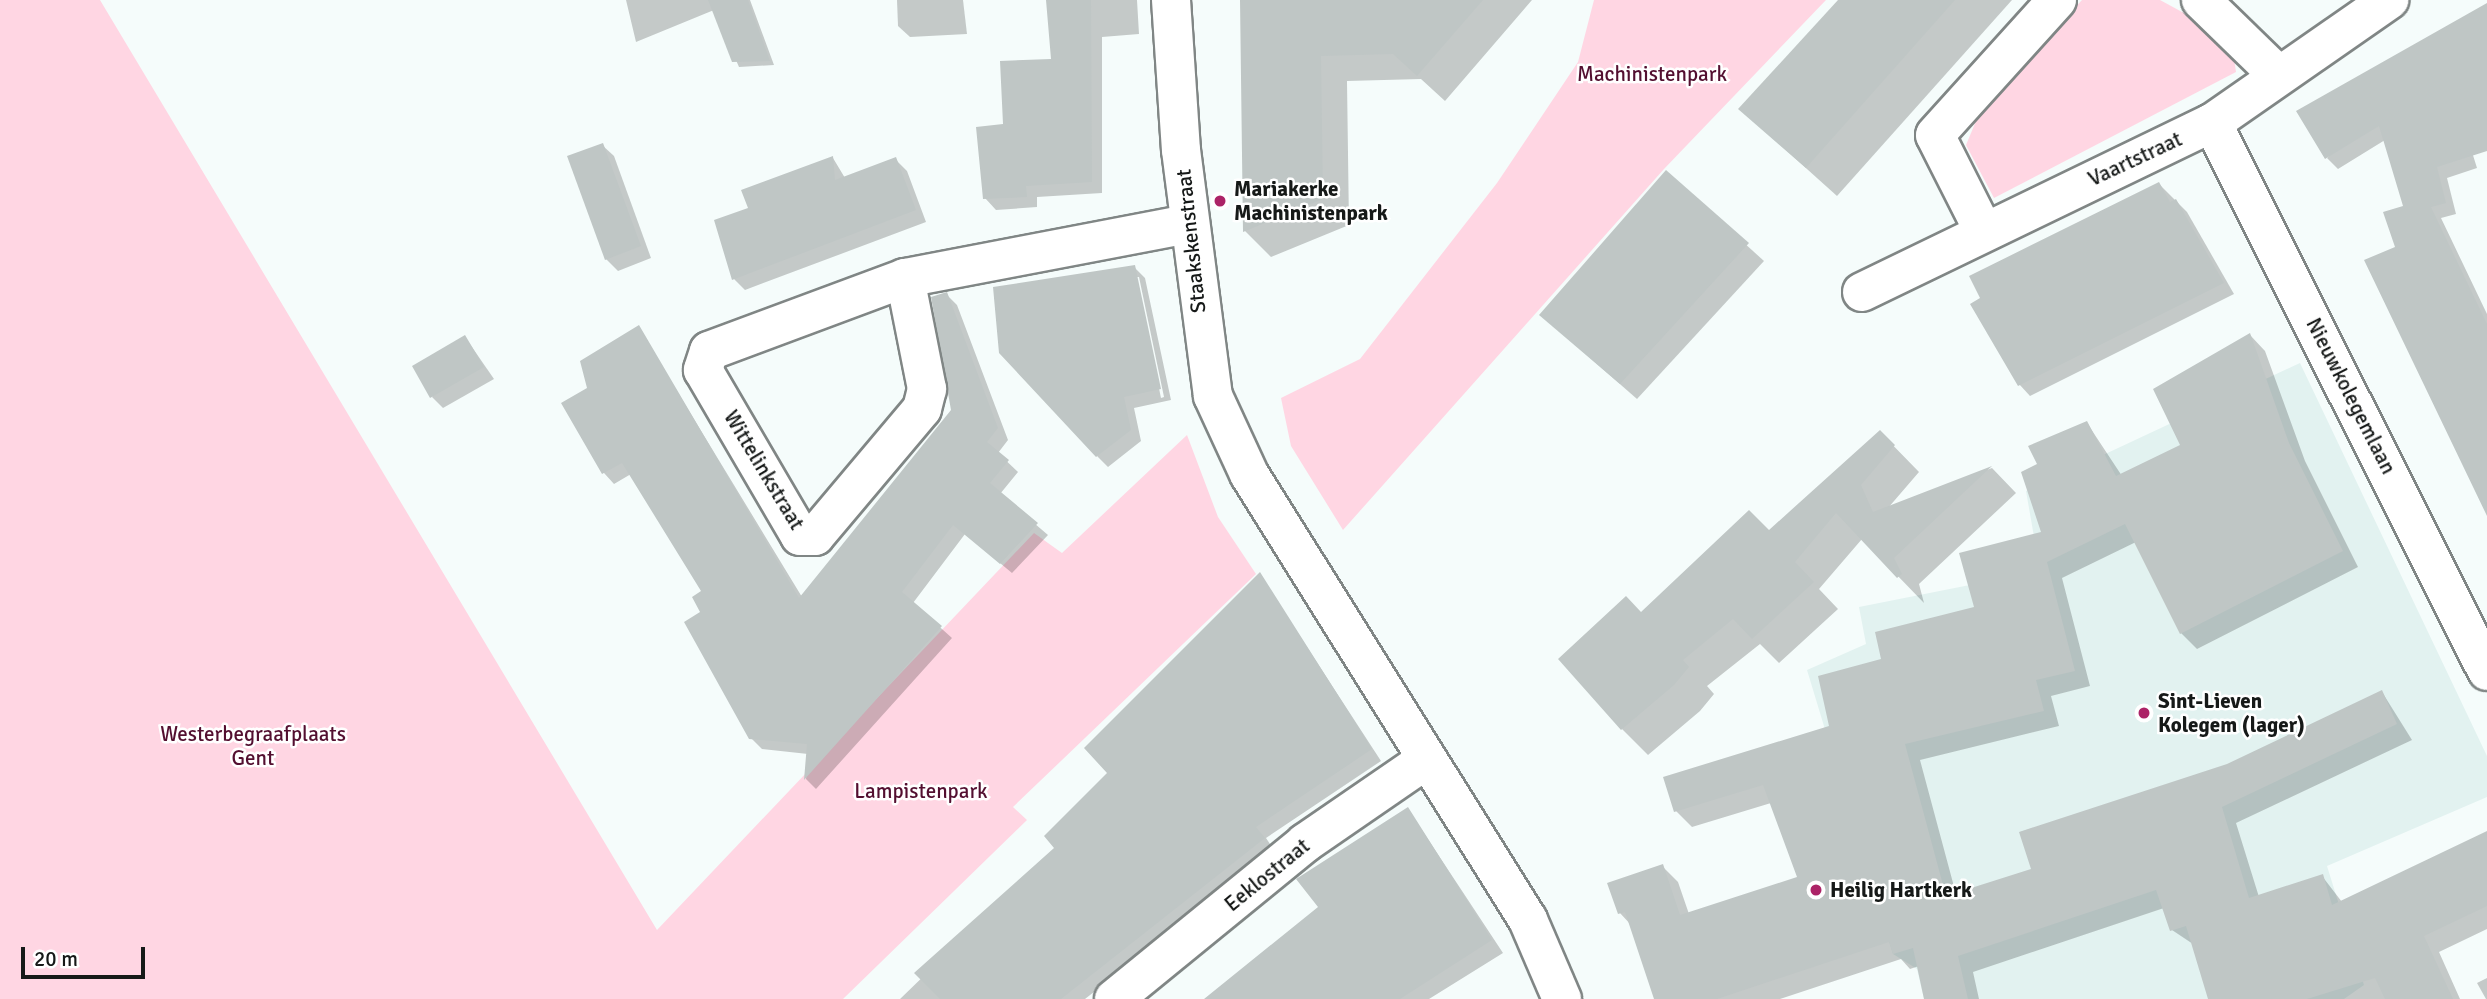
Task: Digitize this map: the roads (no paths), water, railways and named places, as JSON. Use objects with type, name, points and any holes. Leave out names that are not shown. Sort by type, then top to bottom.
[{"type":"street","name":"Staakskenstraat","points":[[1171,0],[1189,224],[1205,363],[1249,474],[1427,759]]},
{"type":"street","points":[[1983,230],[1935,135],[2057,0]]},
{"type":"street","points":[[2201,0],[2278,75]]},
{"type":"street","name":"Vaartstraat","points":[[1862,292],[1983,230],[2212,123],[2389,0]]},
{"type":"street","name":"Nieuwkolegemlaan","points":[[2212,123],[2487,671]]},
{"type":"street","name":"Wittelinkstraat","points":[[905,278],[927,389],[922,409],[815,536],[800,536],[704,370],[709,351],[905,278],[1189,224]]},
{"type":"street","points":[[1427,759],[1528,920],[1562,999]]},
{"type":"street","name":"Eeklostraat","points":[[1114,999],[1306,843],[1427,759]]},
{"type":"place","name":"Mariakerke Machinistenpark","points":[[1220,201]]},
{"type":"place","name":"Sint-Lieven Kolegem (lager)","points":[[2144,713]]},
{"type":"place","name":"Heilig Hartkerk","points":[[1816,890]]},
{"type":"park label","name":"Machinistenpark","points":[[1652,74]]},
{"type":"park label","name":"Westerbegraafplaats Gent","points":[[253,746]]},
{"type":"park label","name":"Lampistenpark","points":[[921,791]]}]
